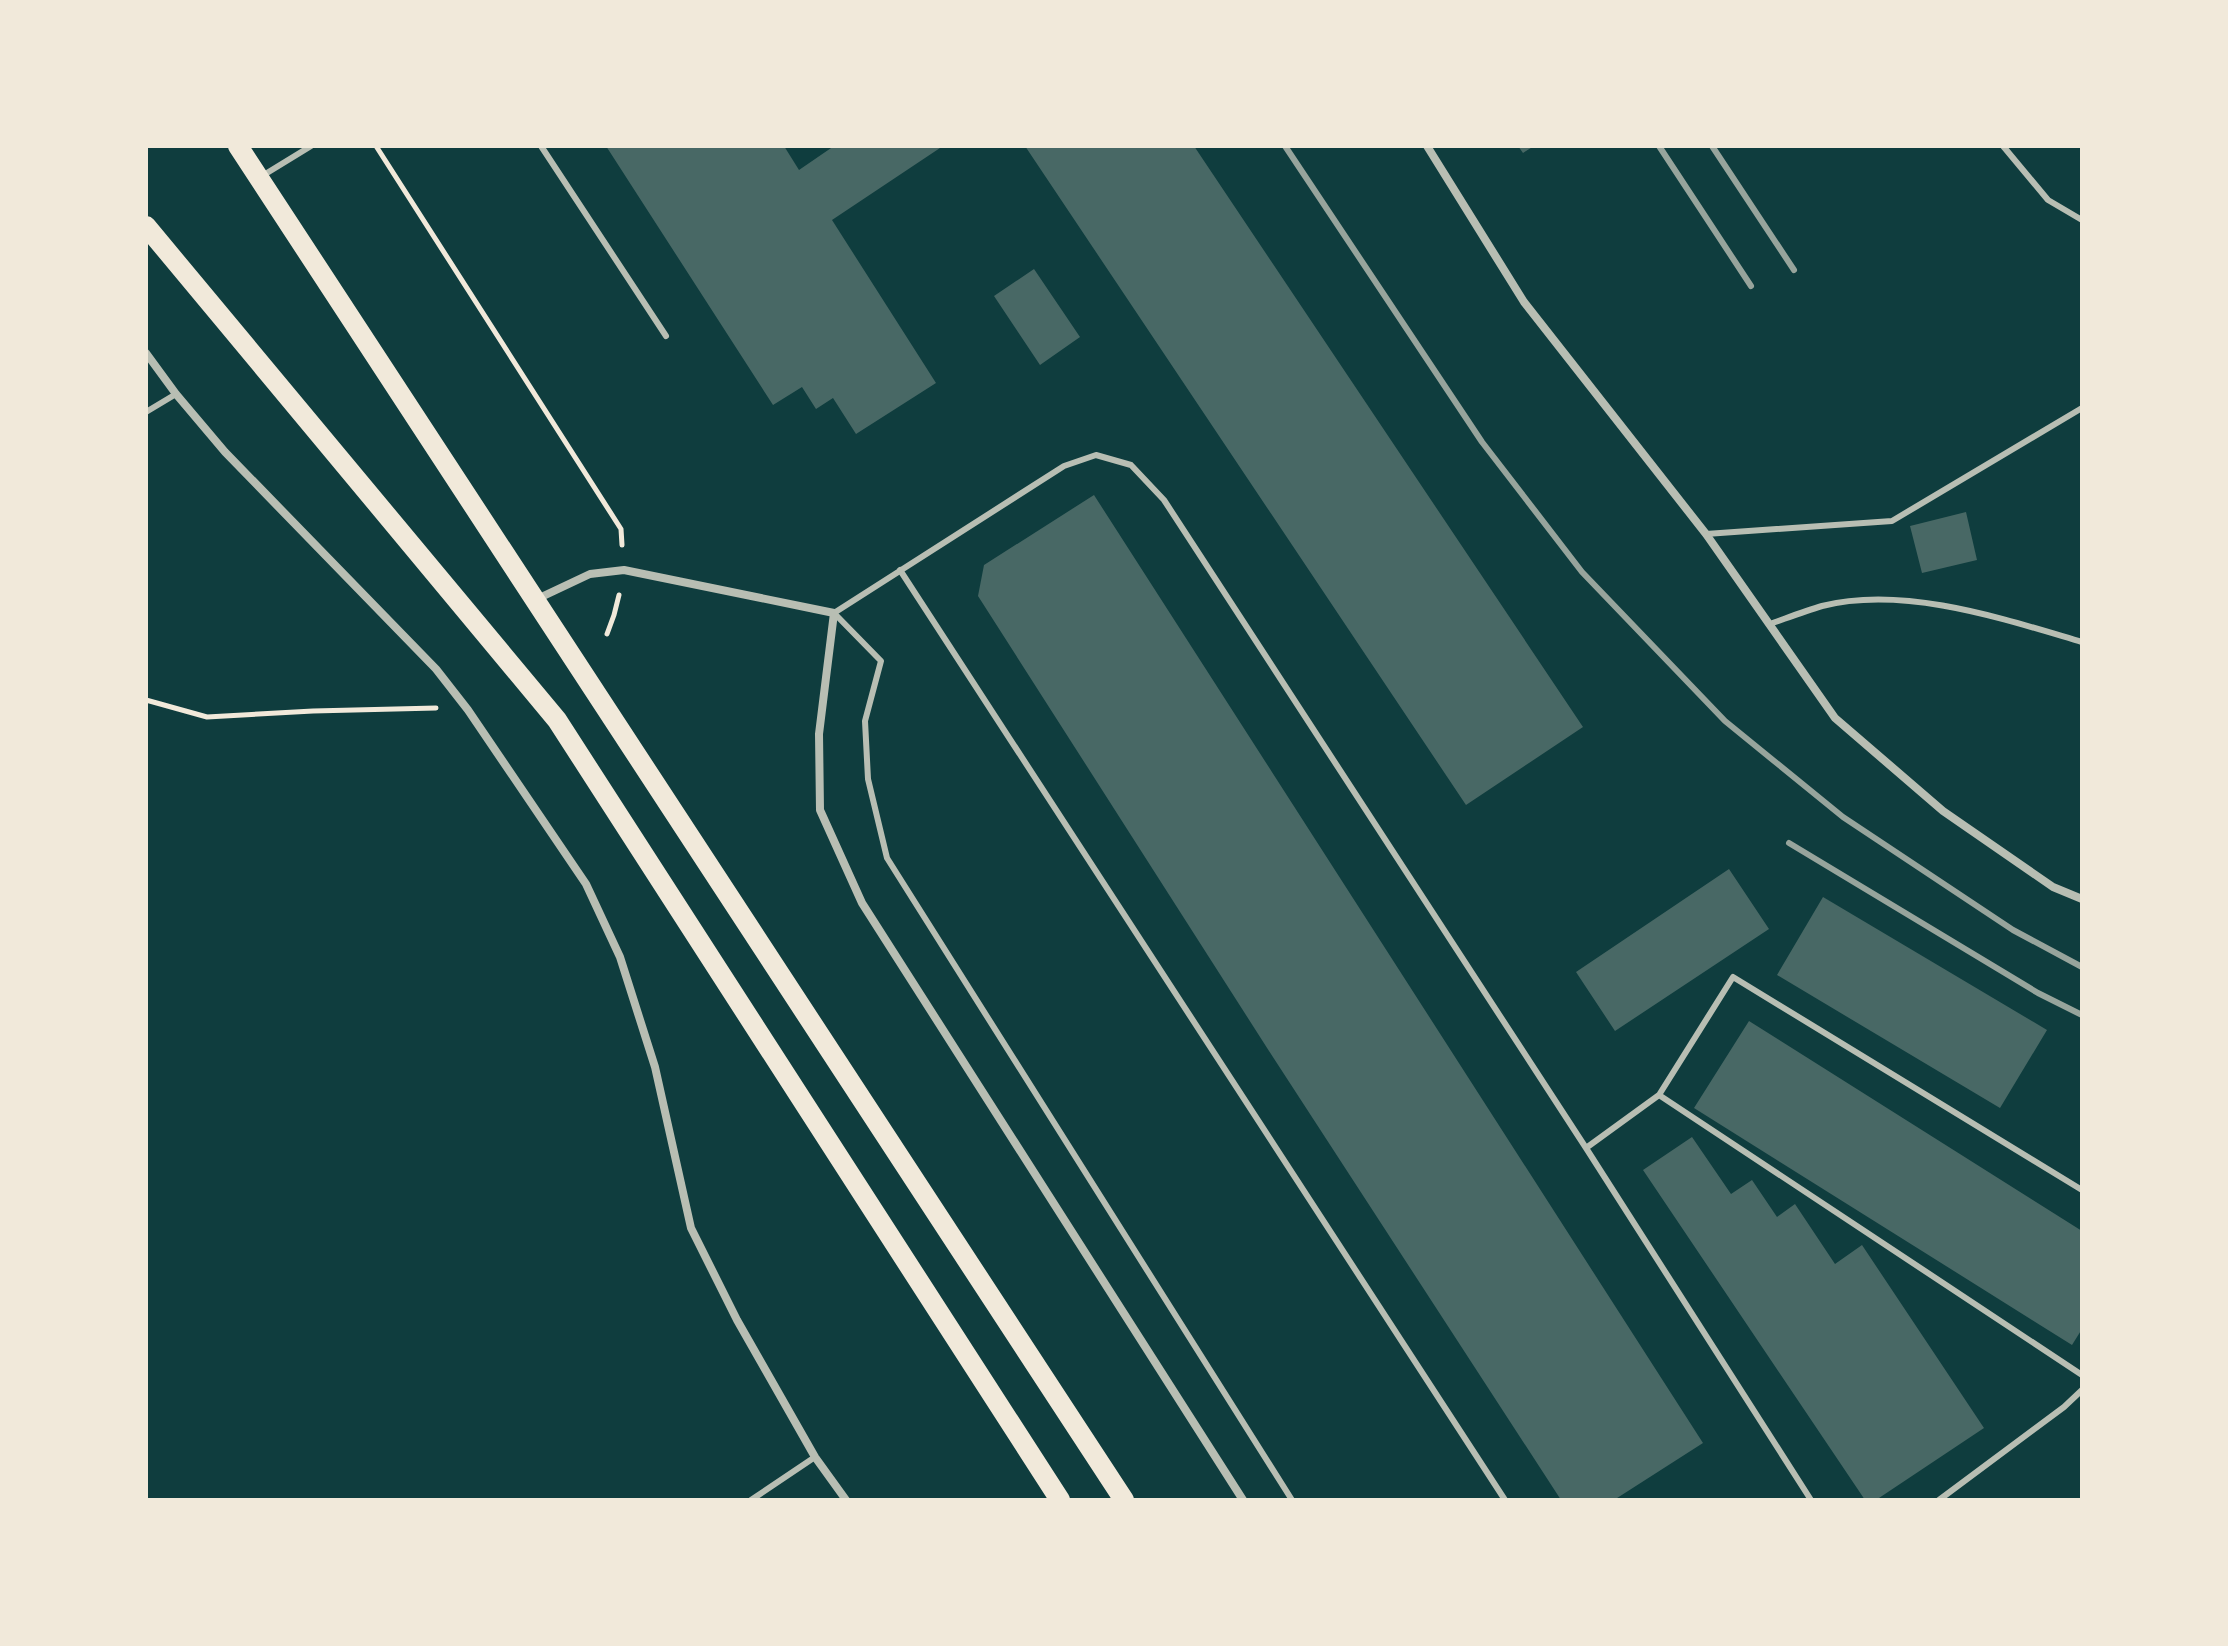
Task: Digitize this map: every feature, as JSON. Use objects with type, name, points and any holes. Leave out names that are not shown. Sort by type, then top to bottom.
[{"type":"main road","points":[[238,146],[1124,1500]]},
{"type":"main road","points":[[146,226],[557,720],[1060,1500]]},
{"type":"street","points":[[1427,146],[1524,302],[1706,534],[1835,718],[1943,811],[2053,887],[2082,899]]},
{"type":"street","points":[[146,353],[225,452],[436,669],[468,710],[586,884],[620,957],[655,1067],[691,1228],[737,1320],[815,1457],[846,1500]]},
{"type":"street","points":[[537,600],[590,574],[624,570],[834,613],[819,734],[820,810],[862,903],[1243,1500]]},
{"type":"lane","points":[[259,178],[311,146]]},
{"type":"lane","points":[[541,146],[666,336]]},
{"type":"lane","points":[[2003,146],[2048,200],[2082,220]]},
{"type":"lane","points":[[146,412],[176,394]]},
{"type":"lane","points":[[1706,534],[1892,521],[2082,408]]},
{"type":"lane","points":[[1292,1500],[887,858],[868,779],[865,721],[881,661],[834,613],[1064,466],[1096,455],[1131,465],[1164,500],[1811,1500]]},
{"type":"lane","points":[[900,570],[1505,1500]]},
{"type":"lane","points":[[1770,624],[1824,606],[1870,600],[1915,602],[1954,608],[2082,642]]},
{"type":"lane","points":[[1586,1148],[1659,1095],[1733,977],[2082,1190]]},
{"type":"lane","points":[[1659,1095],[2082,1375]]},
{"type":"lane","points":[[1939,1500],[2064,1407],[2082,1390]]},
{"type":"lane","points":[[751,1500],[815,1457]]},
{"type":"path","points":[[376,146],[621,529],[624,570],[607,634]]},
{"type":"path","points":[[146,700],[207,717],[416,707],[468,710]]},
{"type":"building","points":[[606,146],[784,146],[799,170],[834,146],[943,146],[832,220],[936,383],[856,434],[833,398],[816,409],[802,387],[773,405]]},
{"type":"building","points":[[1025,146],[1194,146],[1583,727],[1466,805]]},
{"type":"building","points":[[1518,146],[1534,146],[1523,153]]},
{"type":"building","points":[[1034,269],[1080,337],[1040,365],[994,296]]},
{"type":"building","points":[[1094,495],[1703,1443],[1614,1500],[1561,1500],[978,596],[984,565]]},
{"type":"building","points":[[1966,512],[1977,560],[1922,573],[1910,526]]},
{"type":"building","points":[[1729,869],[1769,929],[1615,1031],[1576,972]]},
{"type":"building","points":[[1823,897],[2047,1030],[2000,1108],[1777,975]]},
{"type":"building","points":[[1749,1021],[2082,1231],[2082,1329],[2072,1345],[1694,1108]]},
{"type":"building","points":[[1692,1137],[1731,1194],[1752,1180],[1777,1217],[1795,1204],[1835,1264],[1862,1245],[1984,1428],[1876,1500],[1865,1500],[1643,1170]]},
{"type":"railway","points":[[1285,146],[1482,442],[1582,572],[1725,721],[1843,817],[2013,930],[2082,967]]},
{"type":"railway","points":[[1659,146],[1751,286]]},
{"type":"railway","points":[[1712,146],[1794,270]]},
{"type":"railway","points":[[1789,843],[2038,993],[2082,1015]]}]
